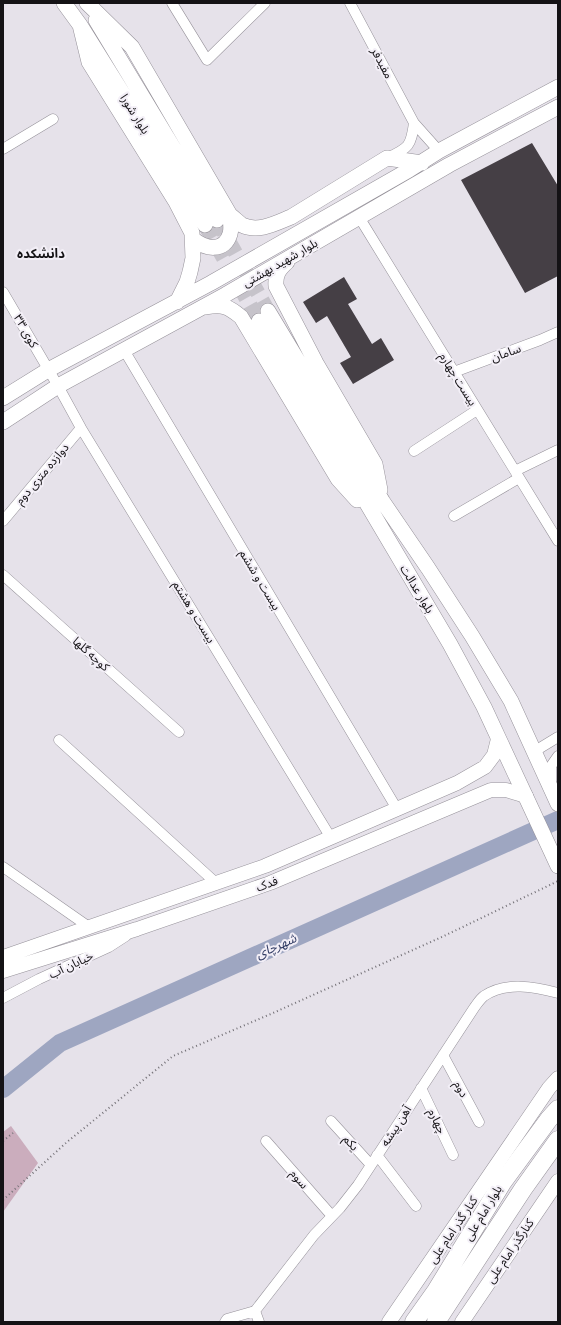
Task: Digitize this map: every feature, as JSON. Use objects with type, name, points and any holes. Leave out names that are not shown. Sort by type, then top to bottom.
[{"type":"highway","name":"بلوار امام علی","points":[[414,1322],[436,1291],[502,1183],[558,1109]]},
{"type":"highway","name":"بلوار امام علی","points":[[436,1322],[452,1300],[523,1189],[558,1140]]},
{"type":"main road","name":"بلوار شورا","points":[[64,3],[217,220]]},
{"type":"main road","name":"بلوار شورا","points":[[87,3],[217,220]]},
{"type":"main road","points":[[80,25],[89,62],[176,202],[192,233],[193,258],[190,272],[177,302]]},
{"type":"main road","name":"بلوار شهید بهشتی","points":[[3,398],[48,370],[177,302],[422,163],[439,151],[558,87]]},
{"type":"main road","name":"بلوار شهید بهشتی","points":[[3,422],[58,386],[201,308],[449,165],[558,107]]},
{"type":"main road","points":[[439,151],[449,165]]},
{"type":"main road","points":[[217,220],[243,225],[254,229],[277,223],[291,217],[387,158],[422,163]]},
{"type":"main road","points":[[193,239],[199,244],[212,248],[221,246],[225,243],[230,236],[231,229],[217,220]]},
{"type":"main road","points":[[294,255],[279,269],[275,280],[276,286],[316,363],[375,464],[383,502]]},
{"type":"main road","points":[[240,316],[238,299],[241,294],[263,282],[269,282],[276,286]]},
{"type":"main road","points":[[201,308],[214,306],[231,308],[240,316],[338,479],[378,523]]},
{"type":"main road","name":"بلوار عدالت","points":[[558,804],[511,700],[428,568],[383,502],[264,316],[378,523],[450,644],[484,707],[558,866]]},
{"type":"street","points":[[172,3],[207,60],[265,3]]},
{"type":"street","name":"مفیدفر","points":[[350,3],[414,123],[439,151]]},
{"type":"street","points":[[3,149],[53,119]]},
{"type":"street","points":[[387,158],[399,153],[409,145],[412,138],[414,123]]},
{"type":"street","name":"بیست چهارم","points":[[359,217],[558,541]]},
{"type":"street","name":"کوی ۳۳","points":[[3,292],[58,386]]},
{"type":"street","name":"سامان","points":[[454,372],[558,332]]},
{"type":"street","name":"بیست و ششم","points":[[124,350],[397,810]]},
{"type":"street","name":"بیست و هشتم","points":[[58,386],[81,428],[331,838]]},
{"type":"street","points":[[414,451],[477,410]]},
{"type":"street","name":"دوازده متری دوم","points":[[3,521],[81,428]]},
{"type":"street","points":[[454,516],[558,450]]},
{"type":"street","name":"کوچه گلها","points":[[3,575],[179,732]]},
{"type":"street","points":[[535,751],[558,737]]},
{"type":"street","name":"فدک","points":[[3,957],[266,866],[397,810],[457,783],[485,767],[494,755],[498,739]]},
{"type":"street","points":[[59,740],[216,883]]},
{"type":"street","points":[[550,786],[551,766],[558,756]]},
{"type":"street","name":"فدک","points":[[3,971],[137,929],[270,883],[491,790],[506,790],[526,796]]},
{"type":"street","points":[[331,838],[339,854]]},
{"type":"street","points":[[3,867],[89,927]]},
{"type":"street","name":"خیابان آب","points":[[3,998],[39,979],[109,947],[137,929]]},
{"type":"street","name":"آهن پیشه","points":[[255,1311],[314,1235],[358,1186],[370,1165],[474,1008],[484,996],[498,990],[513,987],[531,987],[558,993]]},
{"type":"street","name":"دوم","points":[[443,1055],[479,1122]]},
{"type":"street","name":"کنار گذر امام علی","points":[[389,1322],[556,1081]]},
{"type":"street","name":"چهارم","points":[[421,1088],[453,1155]]},
{"type":"street","name":"یکم","points":[[331,1121],[370,1165]]},
{"type":"street","name":"سوم","points":[[266,1141],[332,1216]]},
{"type":"street","points":[[377,1155],[416,1206]]},
{"type":"street","name":"کنارگذر امام علی","points":[[462,1322],[558,1181]]},
{"type":"street","points":[[225,1322],[255,1311],[259,1322]]},
{"type":"path","points":[[3,1200],[67,1142],[173,1056],[274,1013],[444,936],[558,881]]},
{"type":"path","points":[[3,1141],[13,1133]]},
{"type":"shaded area","points":[[11,1126],[38,1163],[3,1212],[3,1132]]},
{"type":"building","points":[[532,143],[558,186],[558,276],[525,293],[461,180]]},
{"type":"building","points":[[344,277],[357,299],[348,304],[372,344],[381,338],[394,360],[353,384],[340,363],[351,357],[327,316],[316,323],[303,302]]},
{"type":"waterway","name":"شهرچای","points":[[3,1089],[60,1043],[558,820]]},
{"type":"tunnel","points":[[217,220],[268,311]]},
{"type":"tunnel","points":[[205,225],[259,321]]},
{"type":"district","name":"دانشکده","points":[[41,253]]}]
